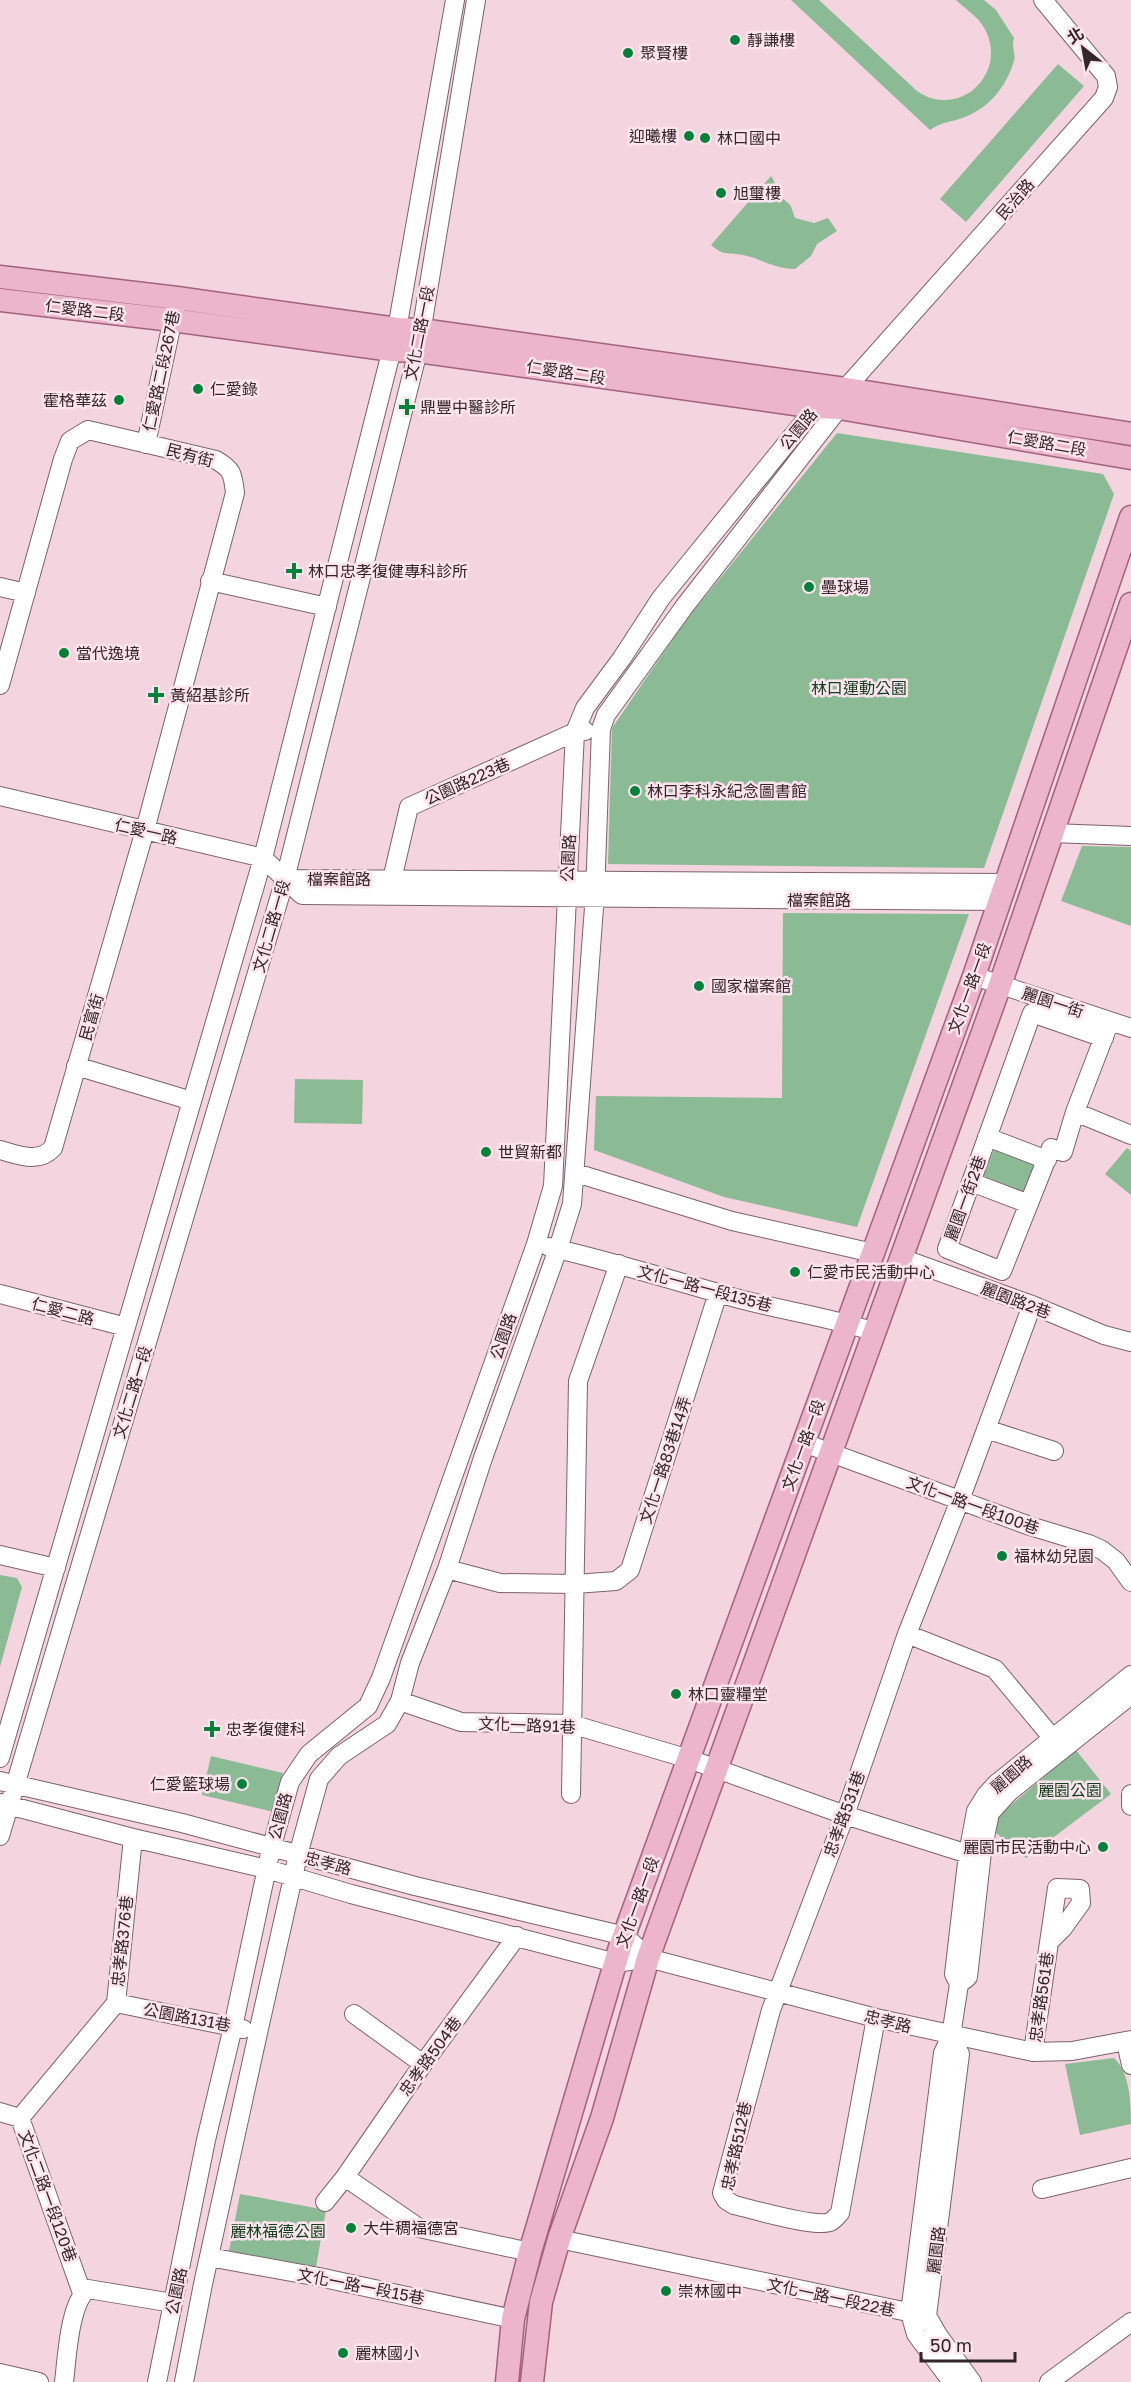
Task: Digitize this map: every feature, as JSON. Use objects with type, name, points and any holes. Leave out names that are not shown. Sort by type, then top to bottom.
[{"type":"main road","name":"仁愛路二段","points":[[0,277],[175,309],[395,340],[419,340],[842,398],[1131,434]]},
{"type":"main road","name":"仁愛路二段","points":[[0,300],[175,309]]},
{"type":"main road","name":"仁愛路二段","points":[[419,340],[816,407],[842,398],[1131,458]]},
{"type":"main road","name":"文化一路一段","points":[[507,2382],[512,2328],[530,2252],[625,1936],[974,976],[1131,517]]},
{"type":"main road","name":"文化一路一段","points":[[532,2382],[541,2302],[559,2239],[602,2118],[648,1958],[1000,985],[1131,604]]},
{"type":"street","name":"文化二路一段","points":[[0,1758],[263,858],[395,340],[454,0]]},
{"type":"street","name":"文化二路一段","points":[[0,1836],[7,1783],[285,879],[419,340],[476,0]]},
{"type":"street","name":"民治路","points":[[842,398],[1104,98],[1108,87],[1106,76],[1043,0]]},
{"type":"street","name":"仁愛路二段267巷","points":[[146,444],[175,309]]},
{"type":"street","name":"公園路","points":[[184,2382],[258,2033],[298,1855],[319,1779],[339,1756],[387,1724],[400,1701],[410,1663],[447,1569],[558,1249],[574,1192],[595,889],[601,729],[606,716],[682,611],[842,398]]},
{"type":"street","name":"公園路","points":[[157,2382],[206,2140],[271,1849],[290,1782],[309,1754],[368,1706],[382,1674],[536,1244],[553,1186],[575,732],[585,708],[661,598],[816,407]]},
{"type":"street","name":"民有街","points":[[0,685],[70,441],[88,430],[216,460],[228,467],[234,478],[235,493],[144,830]]},
{"type":"street","points":[[777,455],[793,466]]},
{"type":"street","points":[[210,581],[327,607]]},
{"type":"street","points":[[0,587],[26,593]]},
{"type":"street","points":[[661,598],[682,611]]},
{"type":"street","points":[[575,732],[601,729]]},
{"type":"street","name":"公園路223巷","points":[[390,887],[409,807],[575,732]]},
{"type":"street","name":"仁愛一路","points":[[0,796],[263,858]]},
{"type":"street","name":"民富街","points":[[0,1150],[37,1158],[47,1155],[53,1148],[144,830]]},
{"type":"street","points":[[1052,833],[1131,836]]},
{"type":"street","points":[[263,858],[285,879]]},
{"type":"street","name":"檔案館路","points":[[285,879],[302,895],[390,887],[1003,892]]},
{"type":"street","name":"麗園一街","points":[[974,976],[1107,1030],[1131,1028]]},
{"type":"street","name":"麗園一街2巷","points":[[1047,1160],[1002,1271],[947,1249],[1032,1013],[1107,1030]]},
{"type":"street","points":[[987,1137],[1047,1160],[1051,1148],[1063,1152],[1075,1112],[1107,1030]]},
{"type":"street","points":[[76,1066],[192,1101]]},
{"type":"street","points":[[1075,1112],[1131,1135]]},
{"type":"street","points":[[576,1173],[732,1221],[873,1253]]},
{"type":"street","points":[[971,1182],[1029,1204]]},
{"type":"street","points":[[553,1186],[574,1192]]},
{"type":"street","name":"文化一路一段135巷","points":[[536,1244],[619,1264],[718,1293],[848,1323],[874,1332]]},
{"type":"street","name":"麗園路2巷","points":[[901,1258],[1032,1305],[1104,1335],[1131,1342]]},
{"type":"street","points":[[571,1794],[578,1381],[619,1264]]},
{"type":"street","name":"文化一路83巷14弄","points":[[447,1569],[501,1583],[575,1584],[616,1581],[630,1570],[718,1293]]},
{"type":"street","name":"仁愛二路","points":[[0,1294],[126,1327]]},
{"type":"street","name":"忠孝路531巷","points":[[777,1993],[845,1815],[907,1634],[960,1500],[1032,1305]]},
{"type":"street","points":[[986,1430],[1054,1452]]},
{"type":"street","name":"文化一路一段100巷","points":[[804,1443],[1102,1550],[1116,1561],[1131,1582]]},
{"type":"street","points":[[459,1460],[481,1466]]},
{"type":"street","points":[[0,1555],[56,1568]]},
{"type":"street","points":[[907,1634],[995,1669],[1058,1744]]},
{"type":"street","points":[[382,1674],[405,1682]]},
{"type":"street","name":"麗園路","points":[[959,1984],[968,1977],[982,1852],[990,1813],[1009,1791],[1131,1675]]},
{"type":"street","name":"麗園路","points":[[952,2382],[916,2334],[960,2054],[951,2036],[959,1984],[954,1974],[968,1854],[976,1811],[986,1795],[1131,1695]]},
{"type":"street","name":"文化一路91巷","points":[[400,1701],[461,1722],[571,1724],[689,1759],[845,1815],[968,1854]]},
{"type":"street","points":[[296,1772],[319,1779]]},
{"type":"street","name":"忠孝路","points":[[7,1783],[182,1824],[415,1886],[625,1936],[648,1958]]},
{"type":"street","points":[[1131,1794],[1131,1806]]},
{"type":"street","name":"忠孝路","points":[[4,1804],[133,1838],[294,1876],[351,1894],[616,1963],[648,1958],[951,2036],[1033,2052],[1072,2051],[1129,2041]]},
{"type":"street","name":"忠孝路376巷","points":[[20,2118],[116,2003],[133,1838]]},
{"type":"street","points":[[260,1902],[286,1908]]},
{"type":"street","name":"忠孝路504巷","points":[[325,2202],[517,1936]]},
{"type":"street","name":"忠孝路561巷","points":[[1033,2052],[1049,1942]]},
{"type":"street","name":"忠孝路512巷","points":[[777,1993],[722,2193],[726,2200],[734,2205],[823,2224],[832,2222],[840,2212],[876,2018]]},
{"type":"street","name":"公園路131巷","points":[[116,2003],[258,2033]]},
{"type":"street","points":[[354,2014],[423,2064]]},
{"type":"street","points":[[1129,2041],[1131,2065]]},
{"type":"street","name":"文化二路一段120巷","points":[[0,2112],[20,2118],[82,2293]]},
{"type":"street","points":[[1042,2189],[1131,2168]]},
{"type":"street","points":[[345,2177],[419,2228],[530,2252]]},
{"type":"street","name":"文化一路一段22巷","points":[[559,2239],[918,2314]]},
{"type":"street","name":"文化一路一段15巷","points":[[209,2257],[319,2277],[512,2328]]},
{"type":"street","points":[[63,2382],[74,2314],[82,2293],[88,2289],[173,2303]]},
{"type":"street","points":[[918,2314],[938,2335],[972,2382]]},
{"type":"street","points":[[1049,2382],[1131,2322]]},
{"type":"street","points":[[499,2382],[512,2328]]},
{"type":"street","points":[[0,2373],[39,2382]]},
{"type":"green space","points":[[791,0],[819,0],[917,91],[933,99],[949,100],[977,87],[986,74],[991,59],[990,43],[983,26],[956,0],[984,0],[996,10],[1014,38],[1014,61],[1002,88],[982,108],[930,130]]},
{"type":"green space","points":[[1058,64],[1084,86],[966,222],[940,199]]},
{"type":"green space","points":[[771,176],[781,196],[791,206],[795,218],[814,223],[828,218],[837,231],[817,244],[811,256],[795,269],[780,267],[743,255],[723,253],[711,245]]},
{"type":"green space","name":"林口運動公園","points":[[837,433],[1103,474],[1114,494],[984,868],[608,864],[612,728],[684,623]]},
{"type":"green space","points":[[1082,846],[1131,847],[1131,926],[1061,901]]},
{"type":"green space","points":[[783,913],[969,914],[857,1227],[724,1197],[594,1150],[596,1096],[782,1098]]},
{"type":"green space","points":[[295,1079],[363,1080],[362,1124],[294,1123]]},
{"type":"green space","points":[[995,1147],[1040,1163],[1028,1195],[983,1178]]},
{"type":"green space","points":[[1127,1148],[1131,1151],[1131,1195],[1105,1174]]},
{"type":"green space","points":[[0,1575],[17,1578],[22,1587],[0,1667]]},
{"type":"green space","name":"麗園公園","points":[[1076,1750],[1111,1794],[1026,1858],[995,1832],[998,1816]]},
{"type":"green space","name":"仁愛籃球場","points":[[211,1756],[283,1773],[274,1812],[202,1795]]},
{"type":"green space","points":[[1114,2058],[1126,2080],[1130,2098],[1131,2124],[1080,2135],[1065,2064]]},
{"type":"green space","name":"麗林福德公園","points":[[240,2194],[326,2210],[316,2267],[229,2251]]},
{"type":"place","name":"靜謙樓","points":[[735,40]]},
{"type":"place","name":"聚賢樓","points":[[628,53]]},
{"type":"place","name":"迎曦樓","points":[[689,136]]},
{"type":"place","name":"林口國中","points":[[705,138]]},
{"type":"place","name":"旭璽樓","points":[[721,193]]},
{"type":"place","name":"仁愛錄","points":[[198,389]]},
{"type":"place","name":"霍格華茲","points":[[119,400]]},
{"type":"place","name":"鼎豐中醫診所","points":[[407,407]]},
{"type":"place","name":"林口忠孝復健專科診所","points":[[294,571]]},
{"type":"place","name":"壘球場","points":[[809,587]]},
{"type":"place","name":"當代逸境","points":[[64,653]]},
{"type":"place","name":"黃紹基診所","points":[[156,695]]},
{"type":"place","name":"林口李科永紀念圖書館","points":[[635,791]]},
{"type":"place","name":"國家檔案館","points":[[699,986]]},
{"type":"place","name":"世貿新都","points":[[486,1152]]},
{"type":"place","name":"仁愛市民活動中心","points":[[795,1272]]},
{"type":"place","name":"福林幼兒園","points":[[1002,1556]]},
{"type":"place","name":"林口靈糧堂","points":[[676,1694]]},
{"type":"place","name":"忠孝復健科","points":[[212,1729]]},
{"type":"place","name":"仁愛籃球場","points":[[242,1784]]},
{"type":"place","name":"麗園市民活動中心","points":[[1103,1847]]},
{"type":"place","name":"大牛稠福德宮","points":[[351,2228]]},
{"type":"place","name":"崇林國中","points":[[666,2291]]},
{"type":"place","name":"麗林國小","points":[[343,2353]]}]
